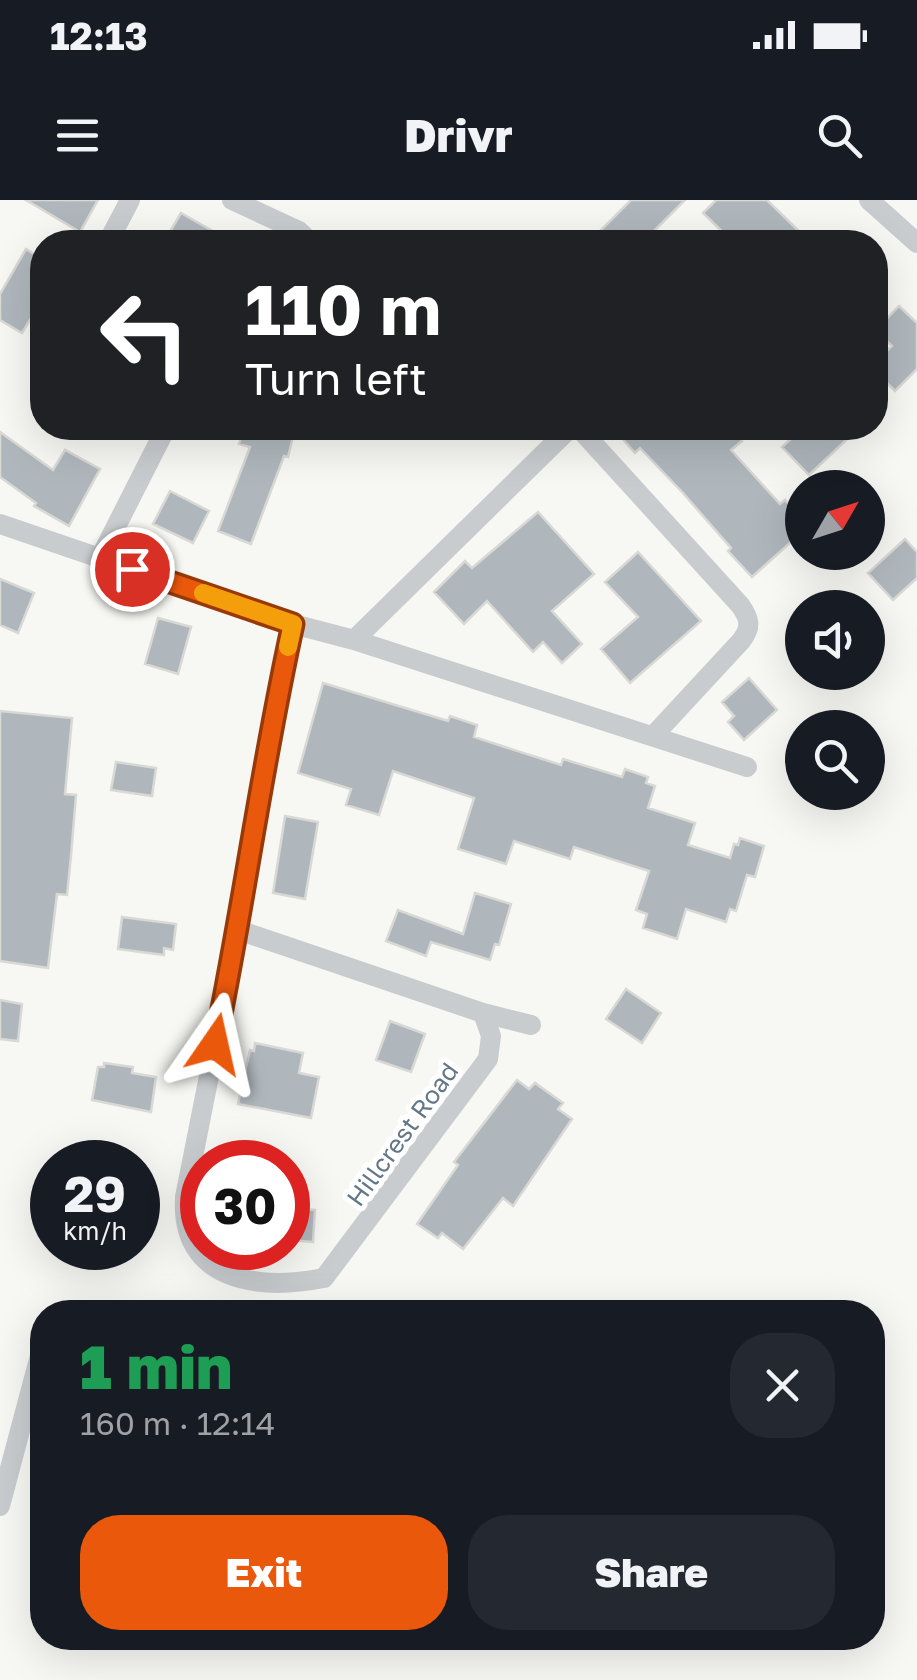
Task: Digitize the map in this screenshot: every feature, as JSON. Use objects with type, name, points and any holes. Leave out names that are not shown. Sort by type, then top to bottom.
[{"type":"street","points":[[114,230],[130,200]]},
{"type":"street","points":[[232,200],[297,230]]},
{"type":"street","points":[[869,200],[917,243]]},
{"type":"street","points":[[100,558],[160,440]]},
{"type":"street","points":[[354,640],[558,440]]},
{"type":"street","points":[[590,440],[740,605],[749,620],[749,630],[741,641],[653,736]]},
{"type":"street","points":[[0,524],[293,624],[354,640],[747,768]]},
{"type":"street","points":[[293,624],[272,717],[238,930],[484,1013],[531,1025]]},
{"type":"street","name":"Hillcrest Road","points":[[238,930],[185,1197],[183,1225],[195,1249],[211,1266],[260,1281],[299,1283],[324,1278],[488,1060],[491,1036],[484,1013]]},
{"type":"street","points":[[0,1506],[30,1393]]},
{"type":"building","points":[[26,200],[98,200],[81,230]]},
{"type":"building","points":[[631,200],[685,200],[655,230],[601,230]]},
{"type":"building","points":[[716,200],[767,200],[798,230],[721,230],[703,213]]},
{"type":"building","points":[[181,213],[211,230],[171,230]]},
{"type":"building","points":[[26,249],[30,252],[30,320],[22,333],[0,320],[0,294]]},
{"type":"building","points":[[899,306],[917,323],[917,369],[895,391],[888,384],[888,350],[892,346],[888,342],[888,317]]},
{"type":"building","points":[[0,432],[53,470],[65,450],[100,469],[69,526],[34,506],[36,503],[0,477]]},
{"type":"building","points":[[240,440],[292,440],[251,544],[218,531],[250,447],[239,444]]},
{"type":"building","points":[[624,440],[741,440],[731,450],[780,504],[785,500],[785,547],[752,577],[728,551],[731,548],[640,448],[635,453]]},
{"type":"building","points":[[790,440],[846,440],[814,470],[804,470],[782,447]]},
{"type":"building","points":[[170,491],[209,511],[193,543],[153,524]]},
{"type":"building","points":[[538,512],[594,574],[552,611],[582,644],[562,663],[543,642],[533,652],[487,601],[464,624],[434,592],[465,561],[472,568]]},
{"type":"building","points":[[905,539],[917,552],[917,578],[893,600],[868,573],[885,570],[885,557]]},
{"type":"building","points":[[638,552],[701,621],[630,683],[601,649],[638,617],[605,582]]},
{"type":"building","points":[[0,579],[34,593],[18,633],[0,625]]},
{"type":"building","points":[[158,618],[191,627],[178,674],[145,664]]},
{"type":"building","points":[[749,678],[777,710],[744,740],[728,722],[734,716],[722,702]]},
{"type":"building","points":[[323,683],[448,721],[450,716],[477,725],[474,737],[561,765],[563,759],[622,777],[625,769],[648,777],[646,783],[655,786],[648,808],[695,823],[688,845],[730,858],[740,838],[764,846],[755,877],[747,875],[736,911],[730,909],[726,922],[686,909],[677,939],[643,928],[647,914],[636,910],[649,871],[574,847],[570,859],[514,841],[506,864],[458,849],[474,798],[393,771],[379,815],[346,805],[351,789],[298,773]]},
{"type":"building","points":[[0,711],[72,718],[65,794],[76,795],[71,856],[67,895],[57,894],[48,968],[0,961]]},
{"type":"building","points":[[116,762],[156,768],[152,796],[111,790]]},
{"type":"building","points":[[285,816],[318,822],[305,899],[273,893]]},
{"type":"building","points":[[475,893],[511,904],[499,945],[495,944],[490,960],[431,942],[426,956],[386,941],[398,910],[463,934]]},
{"type":"building","points":[[122,917],[176,924],[173,950],[164,948],[164,955],[118,949]]},
{"type":"building","points":[[626,989],[661,1013],[642,1043],[606,1019]]},
{"type":"building","points":[[0,1000],[22,1004],[18,1041],[0,1039]]},
{"type":"building","points":[[390,1021],[425,1034],[411,1072],[376,1060]]},
{"type":"building","points":[[255,1043],[303,1053],[299,1073],[319,1077],[311,1118],[238,1104]]},
{"type":"building","points":[[104,1063],[133,1067],[132,1073],[156,1077],[151,1112],[92,1100],[98,1067],[104,1067]]},
{"type":"building","points":[[517,1080],[529,1089],[535,1083],[563,1103],[558,1109],[572,1119],[513,1206],[503,1198],[463,1249],[442,1233],[438,1238],[417,1224],[458,1165],[454,1162]]},
{"type":"building","points":[[310,1210],[315,1210],[313,1242],[310,1242]]},
{"type":"slow traffic","points":[[203,593],[293,624],[288,647]]},
{"type":"route","points":[[132,569],[293,624],[272,717],[238,930],[215,1044]]}]
